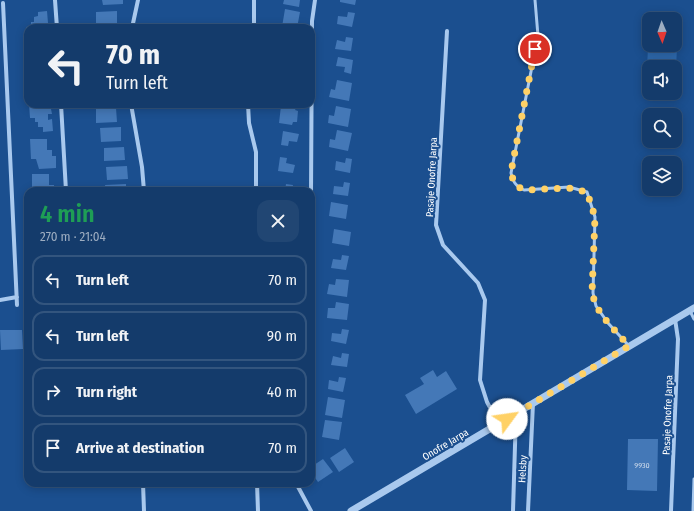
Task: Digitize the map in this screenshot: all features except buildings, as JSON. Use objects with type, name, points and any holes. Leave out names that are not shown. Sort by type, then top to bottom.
[{"type":"street","points":[[55,0],[57,24]]},
{"type":"street","points":[[133,24],[138,0]]},
{"type":"street","points":[[254,0],[254,24]]},
{"type":"street","points":[[312,24],[315,0]]},
{"type":"street","points":[[3,3],[18,305]]},
{"type":"street","name":"Pasaje Onofre Jarpa","points":[[447,31],[436,225],[443,245],[478,283],[485,300],[480,380],[487,402],[499,424]]},
{"type":"street","points":[[61,108],[66,187]]},
{"type":"street","points":[[132,108],[142,167],[144,187]]},
{"type":"street","points":[[248,108],[249,123],[256,152],[256,187]]},
{"type":"street","points":[[311,187],[312,108]]},
{"type":"street","points":[[0,300],[17,297]]},
{"type":"street","name":"Onofre Jarpa","points":[[351,511],[692,309]]},
{"type":"street","name":"Pasaje Onofre Jarpa","points":[[671,511],[678,339],[675,319]]},
{"type":"street","name":"Helsby","points":[[528,511],[533,403]]},
{"type":"street","points":[[513,511],[516,413]]},
{"type":"street","points":[[143,487],[144,511]]},
{"type":"street","points":[[257,487],[258,511]]},
{"type":"street","points":[[298,487],[311,511]]},
{"type":"lane","points":[[535,0],[538,36],[511,172],[517,187],[524,190],[569,188],[587,192],[595,217],[592,293],[596,306],[608,323],[629,346]]},
{"type":"lane","points":[[692,309],[694,319]]},
{"type":"lane","points":[[692,511],[694,479]]},
{"type":"shaded area","points":[[648,52],[677,52],[676,60],[647,60]]},
{"type":"route","points":[[507,419],[629,346],[608,323],[596,306],[592,293],[595,217],[587,192],[569,188],[524,190],[517,187],[514,182],[511,172],[535,49]]}]
